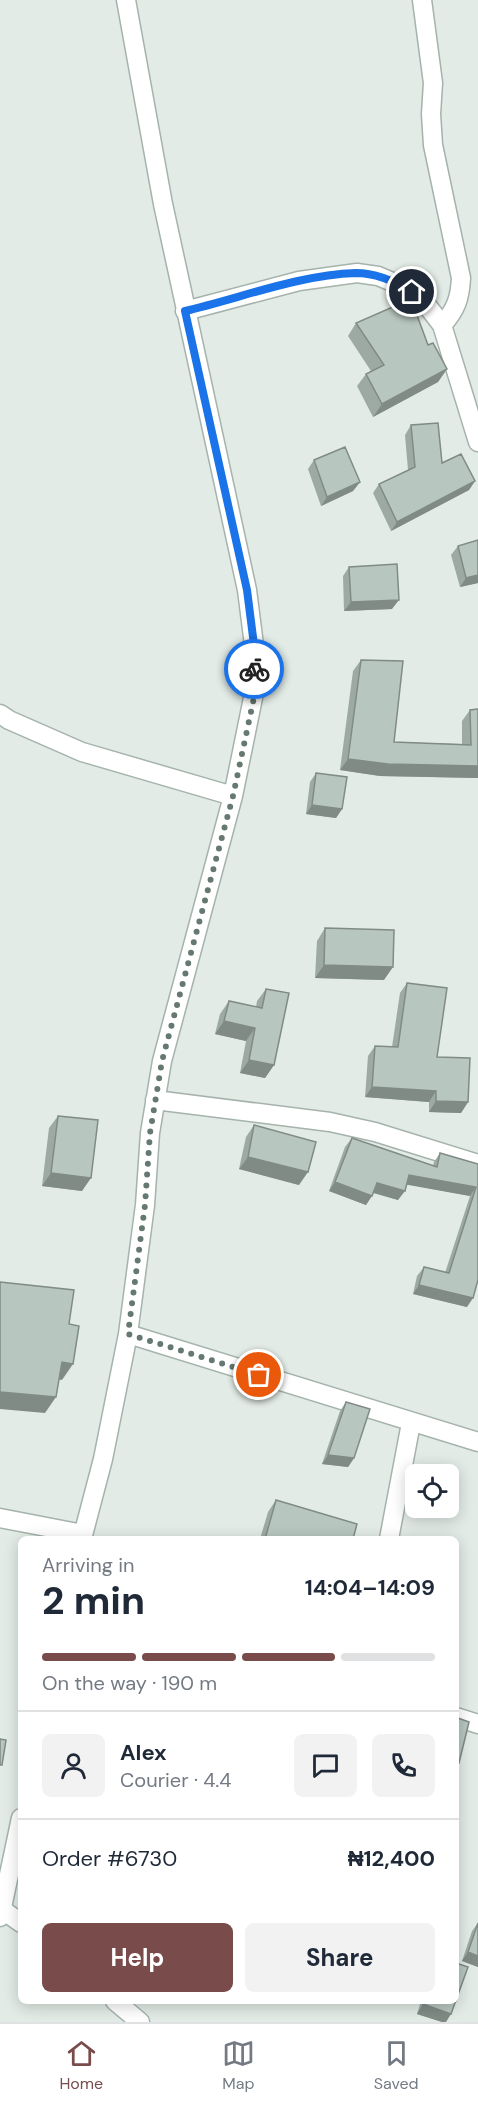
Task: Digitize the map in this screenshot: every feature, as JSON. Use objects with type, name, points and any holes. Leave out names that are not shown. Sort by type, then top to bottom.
[{"type":"street","points":[[0,1518],[82,1536],[103,1459],[128,1334],[155,1100],[162,1061],[233,796],[255,693],[254,645],[247,590],[160,192],[126,0]]},
{"type":"street","points":[[422,0],[433,83],[431,114],[433,145],[461,278],[460,296],[454,313],[442,325]]},
{"type":"street","points":[[185,311],[299,281],[357,273],[378,276],[402,286],[422,299],[442,325],[478,442]]},
{"type":"street","points":[[0,714],[82,752],[233,796]]},
{"type":"street","points":[[155,1100],[330,1122],[375,1131],[478,1164]]},
{"type":"street","points":[[128,1334],[478,1442]]},
{"type":"street","points":[[390,1536],[411,1423]]},
{"type":"street","points":[[459,1718],[478,1724]]},
{"type":"street","points":[[18,1832],[1,1912],[18,1921]]},
{"type":"street","points":[[119,2004],[140,2022]]},
{"type":"building","points":[[411,299],[428,345],[433,343],[447,369],[382,404],[366,374],[384,365],[356,323]]},
{"type":"building","points":[[438,423],[442,463],[461,454],[475,481],[397,522],[379,484],[415,467],[411,425]]},
{"type":"building","points":[[345,447],[360,482],[327,497],[314,460]]},
{"type":"building","points":[[478,540],[478,575],[466,578],[458,546]]},
{"type":"building","points":[[397,564],[399,600],[351,602],[349,567]]},
{"type":"building","points":[[361,660],[403,661],[394,742],[471,745],[470,710],[478,709],[478,766],[388,764],[348,759]]},
{"type":"building","points":[[316,773],[347,777],[342,809],[312,805]]},
{"type":"building","points":[[325,928],[394,930],[393,967],[324,965]]},
{"type":"building","points":[[407,983],[447,988],[437,1057],[470,1058],[468,1102],[436,1101],[436,1091],[372,1087],[375,1046],[398,1047]]},
{"type":"building","points":[[266,989],[289,993],[274,1065],[249,1060],[255,1028],[224,1021],[229,1001],[262,1008]]},
{"type":"building","points":[[58,1116],[98,1120],[91,1178],[51,1173]]},
{"type":"building","points":[[254,1125],[316,1142],[308,1172],[248,1157]]},
{"type":"building","points":[[352,1138],[437,1167],[440,1153],[478,1164],[478,1280],[473,1298],[419,1285],[424,1267],[449,1273],[476,1187],[409,1175],[405,1191],[377,1183],[372,1196],[335,1182]]},
{"type":"building","points":[[0,1282],[74,1290],[69,1324],[79,1326],[73,1364],[62,1362],[56,1397],[0,1392]]},
{"type":"building","points":[[346,1402],[370,1409],[354,1458],[328,1455]]},
{"type":"building","points":[[276,1500],[357,1524],[354,1536],[266,1536]]},
{"type":"building","points":[[459,1718],[469,1722],[459,1763]]},
{"type":"building","points":[[0,1739],[6,1740],[2,1765],[0,1765]]},
{"type":"building","points":[[478,1923],[478,1956],[468,1952]]},
{"type":"building","points":[[459,1964],[468,1967],[459,1992]]},
{"type":"building","points":[[423,2004],[455,2004],[451,2014]]},
{"type":"way so far","points":[[254,669],[255,693],[233,796],[162,1061],[150,1133],[145,1205],[128,1334],[259,1375]]},
{"type":"route","points":[[254,669],[254,645],[247,590],[185,311],[299,281],[357,273],[378,276],[412,292]]}]
